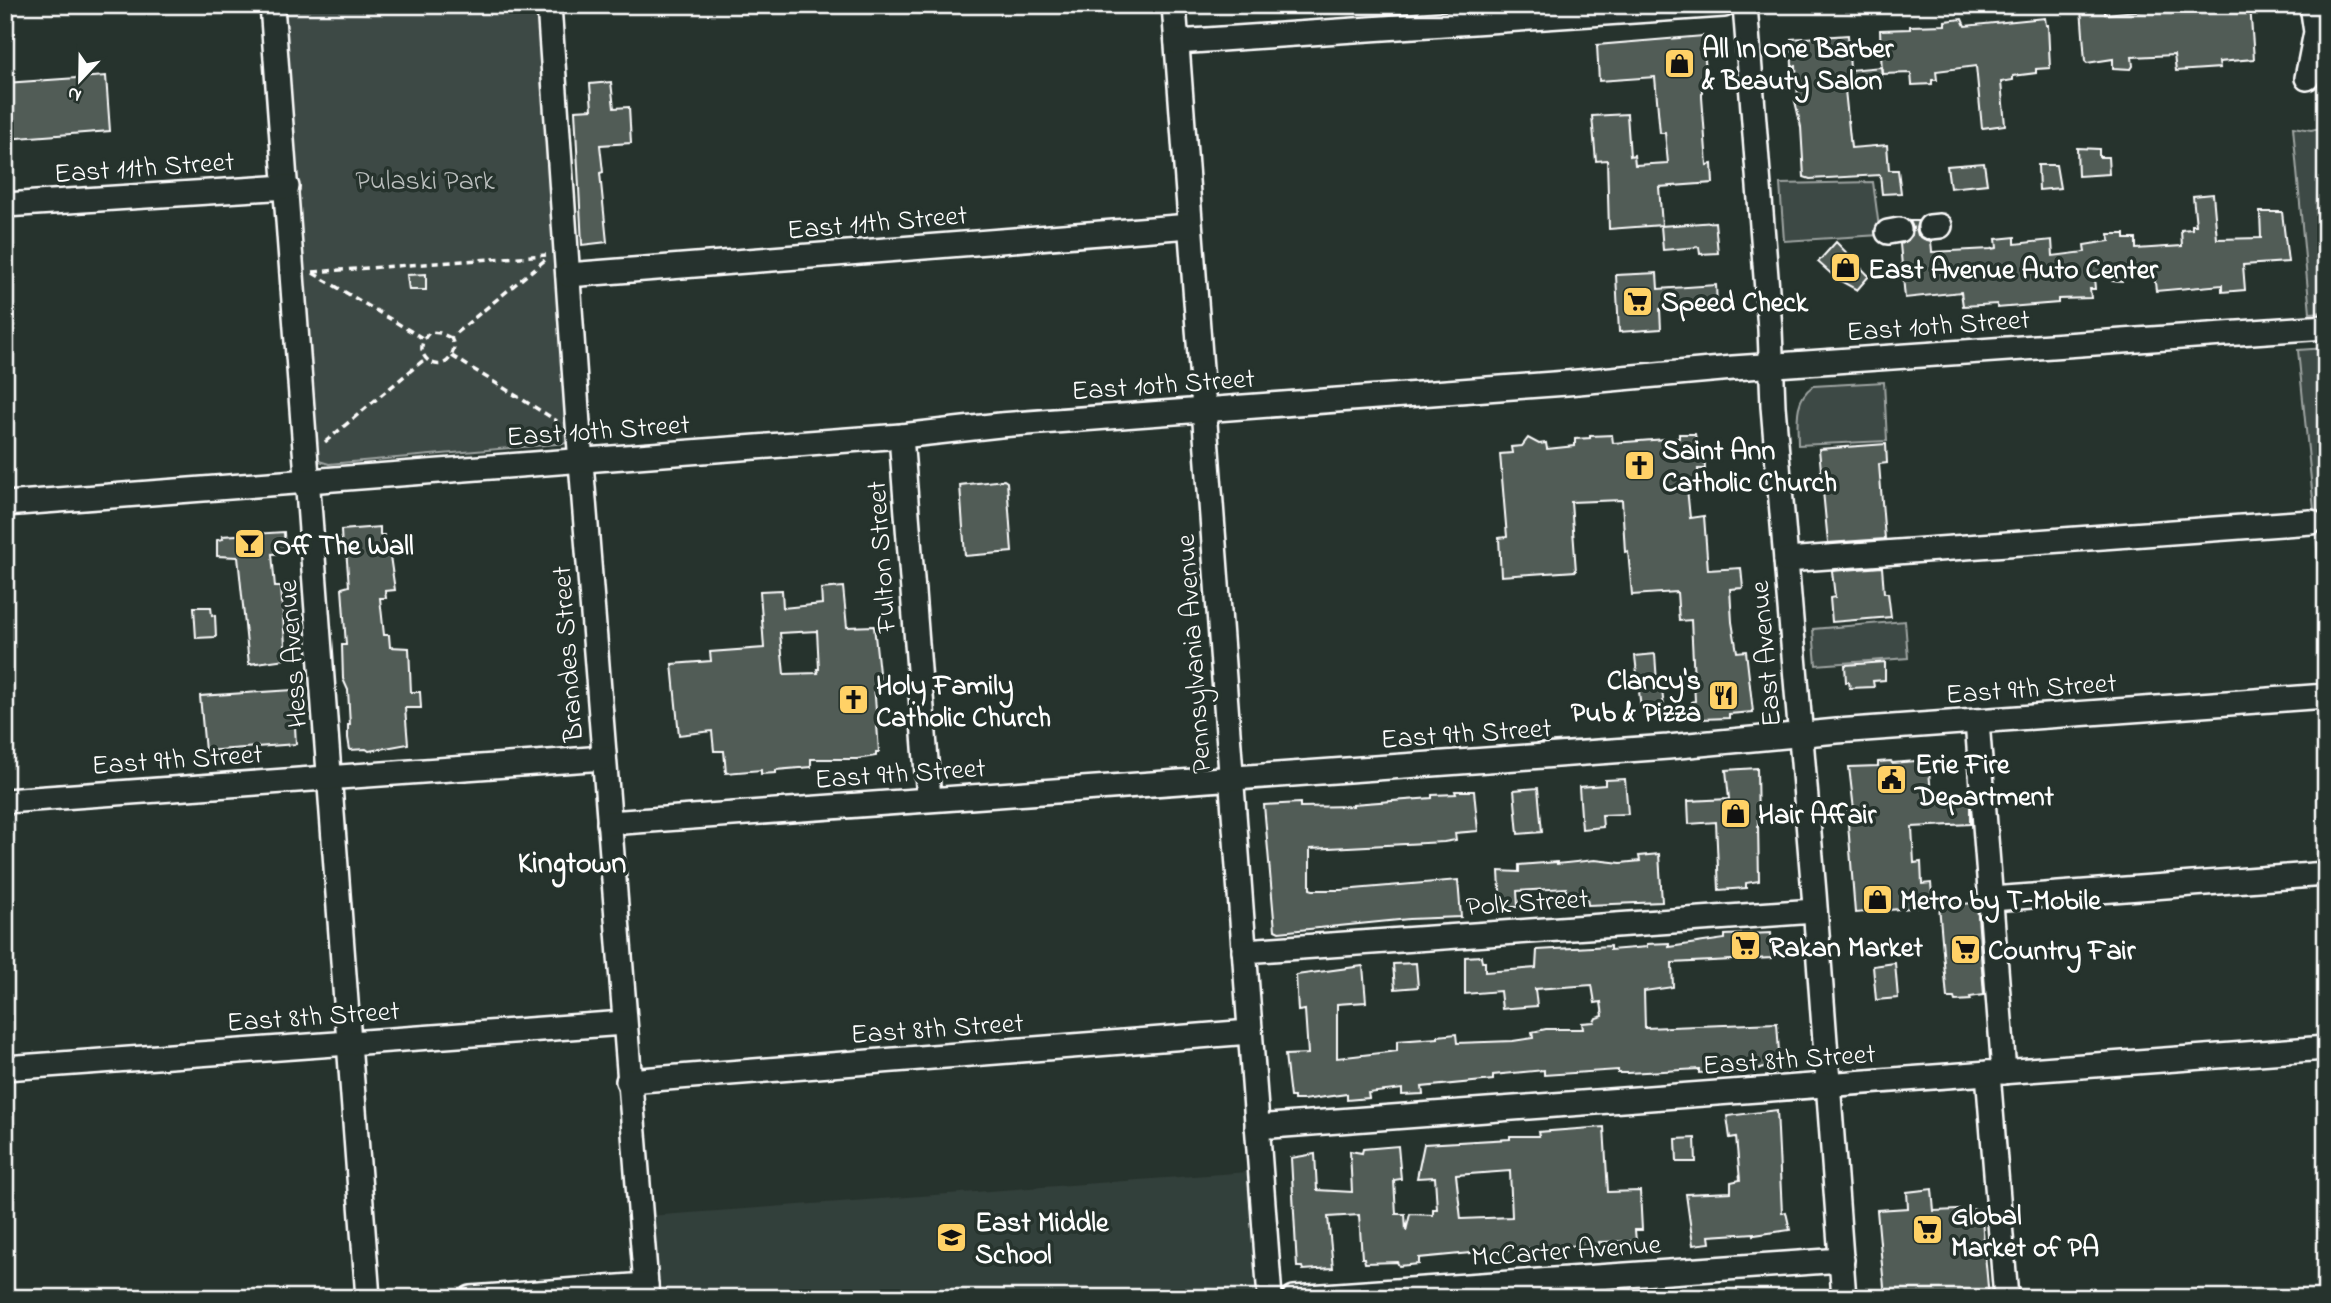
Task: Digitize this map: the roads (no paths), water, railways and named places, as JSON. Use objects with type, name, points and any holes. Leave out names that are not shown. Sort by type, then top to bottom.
[{"type":"street","name":"Hess Avenue","points":[[272,5],[368,1298]]},
{"type":"street","name":"Brandes Street","points":[[550,5],[581,459],[628,1081],[647,1291]]},
{"type":"street","name":"Pennsylvania Avenue","points":[[1174,5],[1270,1298]]},
{"type":"street","points":[[1177,42],[1450,14],[1724,5]]},
{"type":"street","name":"East Avenue","points":[[1745,5],[1773,406],[1844,1298]]},
{"type":"street","points":[[2307,78],[2316,32],[2312,5]]},
{"type":"street","name":"East 11th Street","points":[[5,205],[287,187]]},
{"type":"street","name":"East 11th Street","points":[[568,275],[1190,226]]},
{"type":"street","name":"East 10th Street","points":[[5,504],[1772,366],[2326,327]]},
{"type":"street","name":"Fulton Street","points":[[901,436],[929,799]]},
{"type":"street","points":[[1786,561],[2311,522]]},
{"type":"street","name":"East 9th Street","points":[[609,823],[1668,747],[1801,734],[2326,696]]},
{"type":"street","points":[[1977,721],[1992,899],[2006,1298]]},
{"type":"street","name":"East 9th Street","points":[[5,800],[604,758]]},
{"type":"street","points":[[1992,899],[2326,874]]},
{"type":"street","name":"Polk Street","points":[[1244,951],[1815,911]]},
{"type":"street","name":"East 8th Street","points":[[5,1068],[624,1023]]},
{"type":"street","name":"East 8th Street","points":[[628,1081],[1250,1032]]},
{"type":"street","name":"East 8th Street","points":[[1257,1127],[2326,1048]]},
{"type":"street","name":"McCarter Avenue","points":[[1294,1298],[1842,1260]]},
{"type":"street","points":[[471,1298],[647,1291]]},
{"type":"place","name":"All In One Barber & Beauty Salon","points":[[1679,63]]},
{"type":"place","name":"East Avenue Auto Center","points":[[1845,268]]},
{"type":"place","name":"Speed Check","points":[[1638,301]]},
{"type":"place","name":"Saint Ann Catholic Church","points":[[1639,465]]},
{"type":"place","name":"Off The Wall","points":[[250,544]]},
{"type":"place","name":"Clancy's Pub & Pizza","points":[[1724,695]]},
{"type":"place","name":"Holy Family Catholic Church","points":[[853,700]]},
{"type":"place","name":"Erie Fire Department","points":[[1892,779]]},
{"type":"place","name":"Hair Affair","points":[[1735,813]]},
{"type":"place","name":"Metro by T-Mobile","points":[[1877,899]]},
{"type":"place","name":"Rakan Market","points":[[1746,946]]},
{"type":"place","name":"Country Fair","points":[[1965,949]]},
{"type":"place","name":"Global Market of PA","points":[[1928,1230]]},
{"type":"place","name":"East Middle School","points":[[952,1237]]},
{"type":"district","name":"Kingtown","points":[[572,862]]},
{"type":"park label","name":"Pulaski Park","points":[[425,179]]}]
